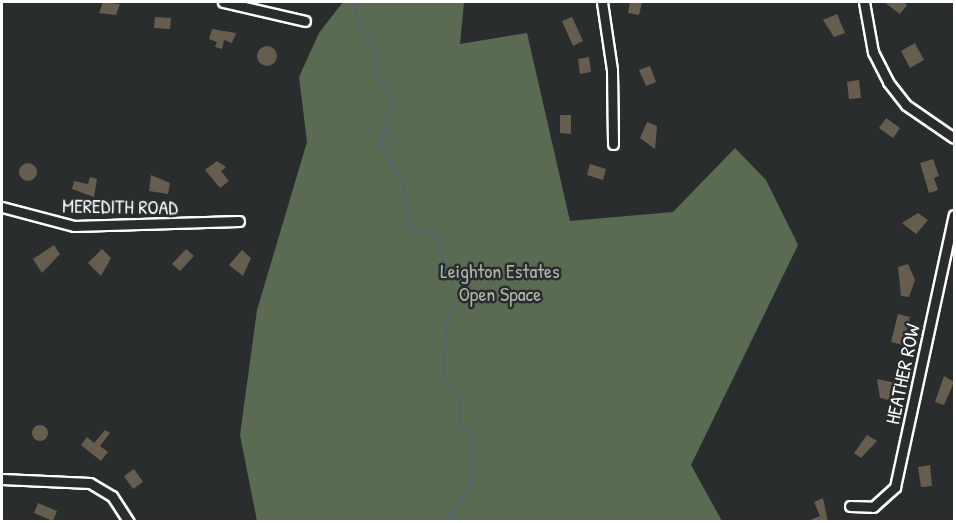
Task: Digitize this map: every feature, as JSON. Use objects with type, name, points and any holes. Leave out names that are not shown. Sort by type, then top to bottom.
[{"type":"street","points":[[223,2],[305,21]]},
{"type":"street","points":[[602,2],[612,70],[613,144]]},
{"type":"street","points":[[864,2],[873,52],[888,82],[906,105],[954,138]]},
{"type":"street","name":"MEREDITH ROAD","points":[[2,207],[74,226],[240,221]]},
{"type":"street","name":"HEATHER ROW","points":[[850,506],[873,507],[895,487],[954,215]]},
{"type":"street","points":[[2,479],[90,483],[112,496],[129,522]]},
{"type":"green space","name":"Leighton Estates Open Space","points":[[343,2],[464,2],[460,44],[527,33],[570,221],[673,212],[735,148],[766,180],[798,245],[691,465],[722,521],[257,521],[240,435],[257,310],[307,142],[299,77],[319,33]]},
{"type":"building","points":[[103,2],[120,4],[116,15],[99,13]]},
{"type":"building","points":[[630,2],[642,2],[639,15],[628,13]]},
{"type":"building","points":[[884,2],[903,2],[907,5],[900,14]]},
{"type":"building","points":[[837,14],[845,33],[834,37],[823,20]]},
{"type":"building","points":[[155,17],[171,18],[170,29],[154,28]]},
{"type":"building","points":[[572,17],[583,41],[573,46],[562,21]]},
{"type":"building","points":[[212,29],[236,33],[232,43],[224,40],[222,49],[215,47],[217,42],[209,39]]},
{"type":"building","points":[[915,43],[924,60],[910,68],[901,51]]},
{"type":"building","points":[[267,46],[274,49],[277,56],[274,63],[267,66],[260,63],[257,56],[260,49]]},
{"type":"building","points":[[589,57],[591,72],[580,74],[578,59]]},
{"type":"building","points":[[650,66],[656,82],[646,86],[639,70]]},
{"type":"building","points":[[859,80],[861,98],[849,99],[847,82]]},
{"type":"building","points":[[560,115],[571,115],[571,134],[560,133]]},
{"type":"building","points":[[886,118],[900,128],[893,138],[879,128]]},
{"type":"building","points":[[647,122],[657,126],[655,149],[640,138]]},
{"type":"building","points":[[933,159],[939,176],[934,178],[938,190],[929,193],[920,163]]},
{"type":"building","points":[[217,161],[226,167],[221,171],[229,181],[220,188],[205,170]]},
{"type":"building","points":[[24,163],[32,163],[37,168],[35,179],[24,181],[19,176],[19,168]]},
{"type":"building","points":[[590,164],[606,169],[603,180],[587,175]]},
{"type":"building","points":[[151,175],[170,183],[168,194],[149,191]]},
{"type":"building","points":[[90,177],[97,179],[94,197],[72,189],[74,181],[88,184]]},
{"type":"building","points":[[918,213],[928,220],[916,234],[902,223]]},
{"type":"building","points":[[54,245],[60,254],[42,273],[33,259]]},
{"type":"building","points":[[102,249],[111,258],[101,276],[88,263]]},
{"type":"building","points":[[186,249],[194,256],[180,271],[172,264]]},
{"type":"building","points":[[242,250],[251,258],[243,276],[229,265]]},
{"type":"building","points":[[908,264],[915,280],[909,297],[901,296],[898,267]]},
{"type":"building","points":[[898,314],[910,317],[903,345],[891,342]]},
{"type":"building","points":[[944,376],[954,382],[944,405],[935,402]]},
{"type":"building","points":[[877,379],[896,383],[893,401],[880,398]]},
{"type":"building","points":[[37,425],[43,425],[48,433],[46,439],[37,441],[32,436],[32,430]]},
{"type":"building","points":[[105,430],[110,433],[100,446],[108,452],[101,461],[81,445],[87,437],[94,443]]},
{"type":"building","points":[[867,435],[877,441],[861,458],[854,453]]},
{"type":"building","points":[[930,465],[932,486],[921,487],[918,467]]},
{"type":"building","points":[[134,469],[143,482],[133,489],[124,476]]},
{"type":"building","points":[[823,498],[828,522],[806,522],[820,516],[814,502]]},
{"type":"building","points":[[38,503],[57,511],[53,521],[34,513]]},
{"type":"waterway","points":[[353,2],[362,29],[377,50],[375,69],[393,102],[381,144],[404,187],[407,219],[412,228],[434,232],[447,268],[468,291],[448,314],[443,376],[460,398],[459,429],[473,432],[471,487],[444,522]]},
{"type":"waterway","points":[[445,520],[465,522]]},
{"type":"waterway","points":[[513,522],[522,522]]}]
